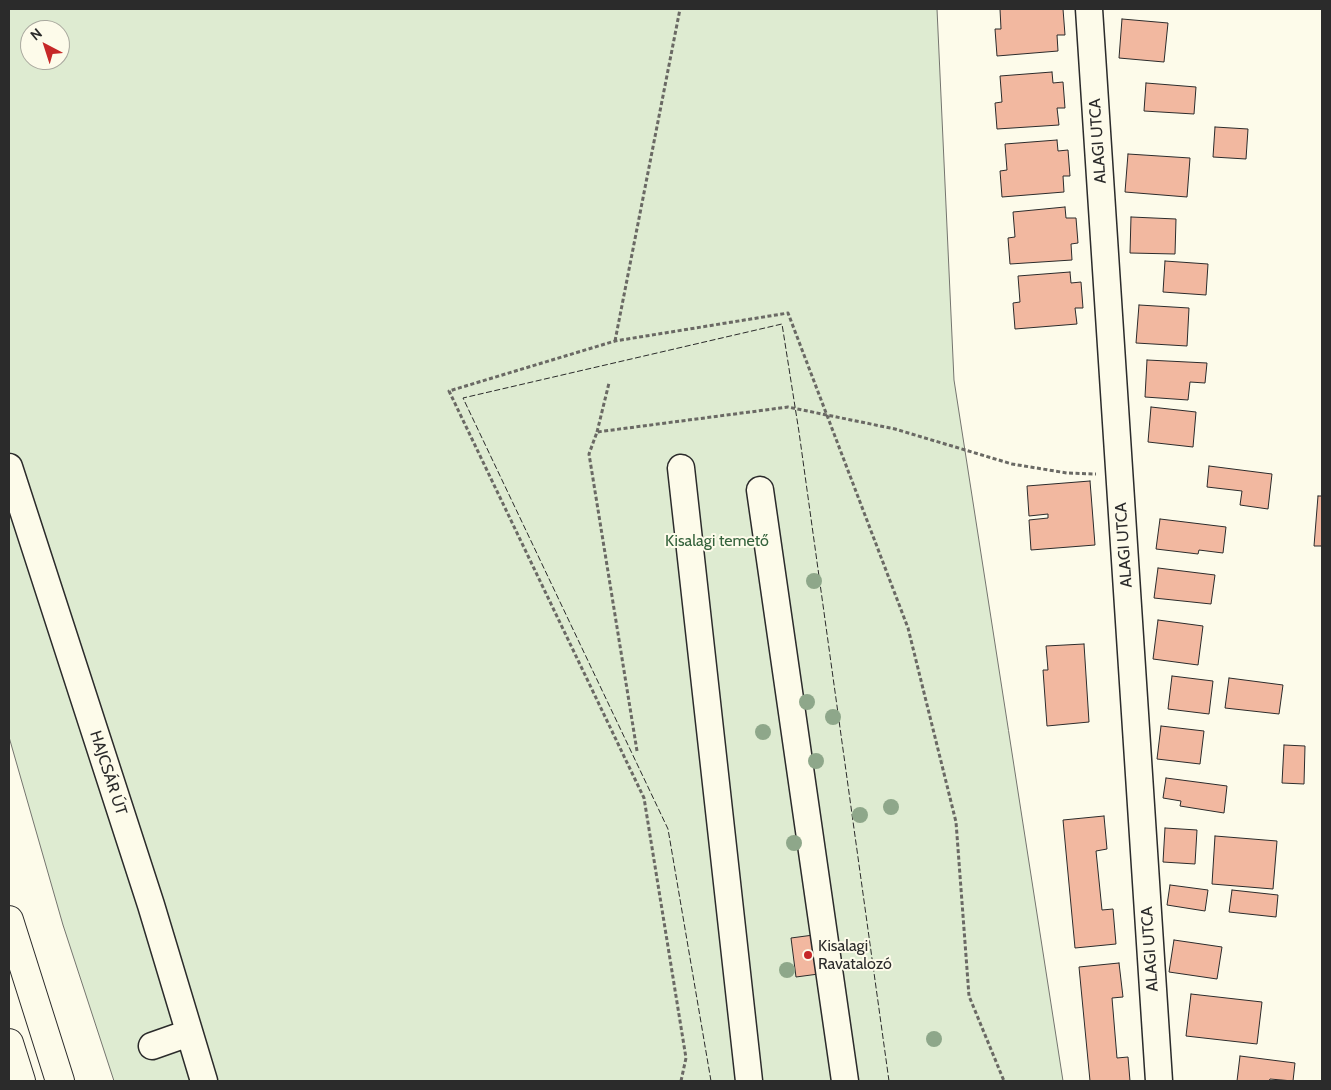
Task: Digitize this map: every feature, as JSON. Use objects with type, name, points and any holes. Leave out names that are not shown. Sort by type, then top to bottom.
[{"type":"highway","points":[[9,920],[60,1081]]},
{"type":"highway","points":[[9,1043],[21,1081]]},
{"type":"street","name":"ALAGI UTCA","points":[[1090,9],[1159,1081]]},
{"type":"street","name":"HAJCSÁR ÚT","points":[[9,467],[150,905],[204,1081]]},
{"type":"street","points":[[681,468],[749,1081]]},
{"type":"street","points":[[760,490],[845,1081]]},
{"type":"street","points":[[152,1046],[189,1033]]},
{"type":"path","points":[[615,341],[680,9]]},
{"type":"path","points":[[681,1081],[686,1058],[644,798],[449,391],[615,341],[788,313],[908,628],[956,822],[969,996],[1004,1081]]},
{"type":"path","points":[[609,383],[597,432],[589,454],[637,751]]},
{"type":"path","points":[[597,432],[788,407],[895,429],[1012,464],[1067,473],[1120,474]]},
{"type":"green space","name":"Kisalagi temető","points":[[9,9],[937,9],[954,380],[1063,1081],[114,1081],[63,925],[9,737]]},
{"type":"building","points":[[1000,9],[1063,9],[1065,35],[1057,35],[1058,51],[997,56],[995,29],[1001,29]]},
{"type":"building","points":[[1122,19],[1168,23],[1164,62],[1119,58]]},
{"type":"building","points":[[1052,72],[1053,83],[1063,82],[1065,108],[1057,108],[1059,125],[997,129],[995,103],[1002,102],[1000,76]]},
{"type":"building","points":[[1146,83],[1196,87],[1194,114],[1144,111]]},
{"type":"building","points":[[1215,127],[1248,129],[1246,159],[1213,157]]},
{"type":"building","points":[[1057,140],[1058,151],[1068,150],[1070,176],[1063,176],[1064,192],[1002,197],[1000,171],[1007,170],[1005,144]]},
{"type":"building","points":[[1128,154],[1190,158],[1187,197],[1125,192]]},
{"type":"building","points":[[1065,207],[1066,218],[1076,218],[1078,243],[1071,244],[1072,260],[1010,264],[1008,238],[1015,237],[1013,212]]},
{"type":"building","points":[[1131,217],[1176,219],[1175,254],[1130,253]]},
{"type":"building","points":[[1165,261],[1208,264],[1206,295],[1163,292]]},
{"type":"building","points":[[1070,272],[1071,283],[1081,282],[1083,308],[1075,308],[1077,324],[1015,329],[1013,303],[1020,302],[1018,276]]},
{"type":"building","points":[[1139,305],[1189,308],[1187,346],[1136,343]]},
{"type":"building","points":[[1147,360],[1207,363],[1205,383],[1190,382],[1188,400],[1145,397]]},
{"type":"building","points":[[1151,407],[1196,412],[1193,447],[1148,442]]},
{"type":"building","points":[[1209,466],[1272,474],[1268,509],[1240,505],[1242,491],[1207,487]]},
{"type":"building","points":[[1090,481],[1095,545],[1031,550],[1029,520],[1048,518],[1048,514],[1029,516],[1027,486]]},
{"type":"building","points":[[1318,496],[1322,496],[1322,546],[1314,546]]},
{"type":"building","points":[[1160,519],[1226,527],[1223,553],[1199,550],[1198,554],[1156,549]]},
{"type":"building","points":[[1158,568],[1215,575],[1211,604],[1154,598]]},
{"type":"building","points":[[1158,620],[1203,626],[1198,665],[1153,659]]},
{"type":"building","points":[[1084,644],[1089,722],[1047,726],[1043,670],[1048,670],[1046,646]]},
{"type":"building","points":[[1172,676],[1213,681],[1209,714],[1168,709]]},
{"type":"building","points":[[1229,678],[1283,685],[1279,714],[1225,708]]},
{"type":"building","points":[[1161,726],[1204,731],[1200,764],[1157,759]]},
{"type":"building","points":[[1284,745],[1305,746],[1304,784],[1282,783]]},
{"type":"building","points":[[1166,778],[1227,786],[1224,813],[1180,806],[1181,801],[1163,798]]},
{"type":"building","points":[[1104,816],[1107,849],[1096,851],[1102,910],[1113,909],[1116,944],[1075,948],[1063,820]]},
{"type":"building","points":[[1165,828],[1197,830],[1195,864],[1163,862]]},
{"type":"building","points":[[1215,836],[1277,841],[1273,889],[1212,884]]},
{"type":"building","points":[[1170,885],[1208,890],[1205,911],[1167,905]]},
{"type":"building","points":[[1232,890],[1278,895],[1276,917],[1229,912]]},
{"type":"building","name":"Kisalagi Ravatalozó","points":[[821,934],[826,973],[796,977],[791,938]]},
{"type":"building","points":[[1174,940],[1222,947],[1217,979],[1169,972]]},
{"type":"building","points":[[1119,963],[1123,997],[1112,998],[1117,1058],[1128,1057],[1130,1081],[1090,1081],[1079,967]]},
{"type":"building","points":[[1191,994],[1262,1002],[1257,1044],[1186,1036]]},
{"type":"building","points":[[1240,1056],[1295,1063],[1293,1081],[1270,1079],[1269,1081],[1237,1081]]},
{"type":"fence","points":[[711,1081],[668,829],[463,398],[782,324],[799,432],[889,1081]]},
{"type":"place","name":"Kisalagi Ravatalozó","points":[[808,955]]}]
